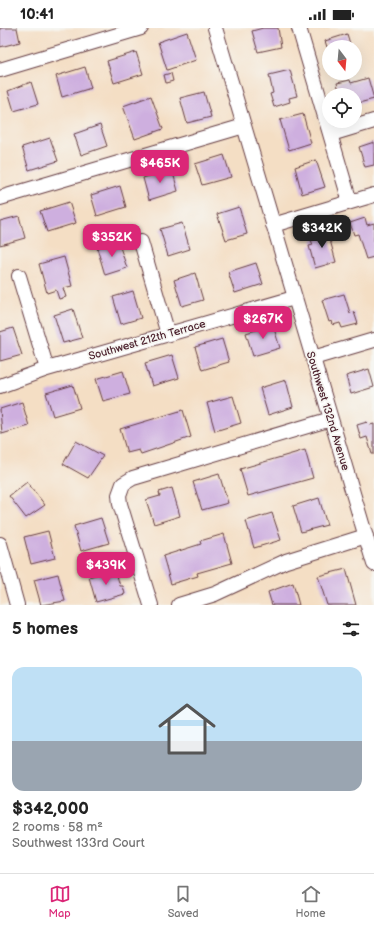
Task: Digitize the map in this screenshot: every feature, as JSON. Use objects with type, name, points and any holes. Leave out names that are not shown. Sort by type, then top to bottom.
[{"type":"street","points":[[0,70],[141,28]]},
{"type":"street","name":"Southwest 132nd Avenue","points":[[215,28],[374,564]]},
{"type":"street","points":[[299,28],[350,202]]},
{"type":"street","points":[[330,134],[374,121]]},
{"type":"street","points":[[0,198],[244,126]]},
{"type":"street","points":[[273,225],[374,195]]},
{"type":"street","points":[[141,242],[168,334]]},
{"type":"street","points":[[19,276],[47,369]]},
{"type":"street","name":"Southwest 212th Terrace","points":[[0,386],[47,369],[294,298]]},
{"type":"street","points":[[313,358],[374,340]]},
{"type":"street","points":[[151,605],[120,504],[118,495],[122,484],[133,478],[331,419]]},
{"type":"street","points":[[179,605],[215,594],[286,562],[366,536]]},
{"type":"street","points":[[0,544],[17,605]]},
{"type":"building","points":[[0,28],[17,28],[20,42],[0,47]]},
{"type":"building","points":[[263,28],[278,28],[281,47],[258,52],[252,31]]},
{"type":"building","points":[[187,32],[196,60],[167,70],[158,42]]},
{"type":"building","points":[[347,34],[349,40],[328,40]]},
{"type":"building","points":[[136,52],[143,74],[114,83],[107,61]]},
{"type":"building","points":[[85,67],[91,88],[62,97],[56,76]]},
{"type":"building","points":[[290,70],[297,96],[289,98],[290,102],[274,107],[270,94],[273,93],[269,75]]},
{"type":"building","points":[[171,73],[173,81],[166,83],[164,75]]},
{"type":"building","points":[[368,78],[374,99],[362,102],[362,88],[338,88],[337,83],[350,80],[351,83]]},
{"type":"building","points":[[31,82],[38,104],[14,111],[8,91]]},
{"type":"building","points":[[204,92],[211,117],[187,123],[180,98]]},
{"type":"building","points":[[151,96],[163,129],[135,139],[123,106]]},
{"type":"building","points":[[303,114],[311,143],[289,150],[280,120]]},
{"type":"building","points":[[100,125],[107,146],[81,155],[74,134]]},
{"type":"building","points":[[50,138],[58,161],[29,170],[22,147]]},
{"type":"building","points":[[374,142],[374,165],[365,167],[359,147]]},
{"type":"building","points":[[224,155],[231,177],[202,185],[195,164]]},
{"type":"building","points":[[316,160],[325,187],[302,194],[295,167]]},
{"type":"building","points":[[172,169],[178,191],[149,200],[143,178]]},
{"type":"building","points":[[120,186],[126,207],[97,216],[91,195]]},
{"type":"building","points":[[69,202],[76,223],[47,232],[40,211]]},
{"type":"building","points":[[239,207],[247,234],[226,240],[217,214]]},
{"type":"building","points":[[19,216],[25,238],[0,245],[0,221]]},
{"type":"building","points":[[365,218],[367,225],[374,223],[374,257],[366,259],[358,234],[354,235],[350,223]]},
{"type":"building","points":[[182,223],[190,249],[168,256],[160,229]]},
{"type":"building","points":[[327,229],[336,262],[315,268],[309,246],[313,245],[311,240],[314,240],[313,233]]},
{"type":"building","points":[[118,241],[127,268],[105,275],[97,248]]},
{"type":"building","points":[[64,257],[72,286],[63,288],[66,297],[59,299],[56,290],[47,293],[39,264]]},
{"type":"building","points":[[256,263],[263,284],[235,293],[228,272]]},
{"type":"building","points":[[195,273],[203,300],[182,306],[174,280]]},
{"type":"building","points":[[133,291],[141,318],[121,324],[113,297]]},
{"type":"building","points":[[344,294],[350,313],[354,312],[358,324],[342,328],[340,323],[333,325],[332,321],[329,322],[322,300]]},
{"type":"building","points":[[73,309],[82,338],[63,343],[54,315]]},
{"type":"building","points":[[273,325],[280,348],[253,356],[246,333]]},
{"type":"building","points":[[13,328],[22,355],[0,361],[0,332]]},
{"type":"building","points":[[222,339],[229,362],[202,370],[195,347]]},
{"type":"building","points":[[172,355],[179,378],[152,386],[145,363]]},
{"type":"building","points":[[369,369],[374,387],[351,394],[346,376]]},
{"type":"building","points":[[123,371],[130,394],[103,401],[96,379]]},
{"type":"building","points":[[286,380],[293,407],[268,415],[260,388]]},
{"type":"building","points":[[73,385],[80,408],[53,416],[46,393]]},
{"type":"building","points":[[233,396],[241,423],[215,431],[207,403]]},
{"type":"building","points":[[22,402],[29,426],[2,434],[0,409]]},
{"type":"building","points":[[183,410],[191,437],[141,454],[139,450],[127,453],[120,429]]},
{"type":"building","points":[[367,422],[370,425],[374,424],[374,454],[372,454],[367,437],[361,439],[357,425]]},
{"type":"building","points":[[76,441],[103,456],[88,478],[63,464]]},
{"type":"building","points":[[305,450],[313,478],[248,496],[240,469]]},
{"type":"building","points":[[219,474],[228,503],[202,510],[193,482]]},
{"type":"building","points":[[27,482],[45,505],[26,518],[9,496]]},
{"type":"building","points":[[172,488],[180,516],[154,524],[146,500],[160,496],[159,492]]},
{"type":"building","points":[[319,498],[327,525],[301,532],[293,506]]},
{"type":"building","points":[[272,513],[281,540],[254,548],[246,521]]},
{"type":"building","points":[[101,518],[109,543],[81,551],[74,526]]},
{"type":"building","points":[[48,531],[55,558],[31,564],[24,537]]},
{"type":"building","points":[[224,534],[232,563],[197,573],[198,576],[171,584],[163,556],[201,544],[200,541]]},
{"type":"building","points":[[115,569],[120,586],[123,586],[125,594],[96,602],[89,577]]},
{"type":"building","points":[[346,569],[356,605],[327,605],[318,576]]},
{"type":"building","points":[[58,574],[65,601],[41,605],[34,580]]},
{"type":"building","points":[[293,583],[299,605],[272,605],[268,592]]}]
